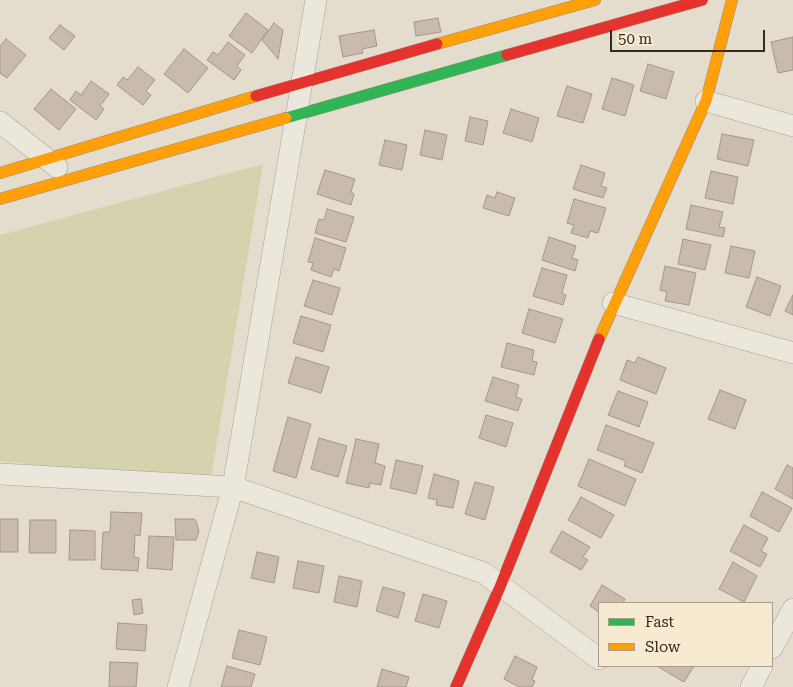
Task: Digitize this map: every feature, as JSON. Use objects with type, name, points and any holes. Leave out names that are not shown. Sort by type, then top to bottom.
[{"type":"street","points":[[0,174],[302,82],[595,0]]},
{"type":"street","points":[[0,199],[702,0]]},
{"type":"street","points":[[456,687],[500,587],[613,303],[706,102],[732,0]]},
{"type":"street","points":[[178,687],[233,487],[298,114],[310,3]]},
{"type":"street","points":[[706,102],[793,126]]},
{"type":"street","points":[[0,122],[49,159],[70,179]]},
{"type":"street","points":[[613,303],[793,353]]},
{"type":"street","points":[[0,474],[233,487],[484,573],[500,587],[598,658]]},
{"type":"street","points":[[773,646],[793,609]]},
{"type":"street","points":[[751,687],[761,667]]},
{"type":"shaded area","points":[[263,164],[210,484],[0,461],[0,235]]},
{"type":"building","points":[[246,13],[268,30],[252,53],[229,36]]},
{"type":"building","points":[[438,18],[441,32],[416,36],[414,22]]},
{"type":"building","points":[[274,23],[283,30],[278,59],[262,40]]},
{"type":"building","points":[[60,25],[75,36],[64,50],[49,38]]},
{"type":"building","points":[[374,30],[377,46],[362,49],[363,53],[343,57],[339,36]]},
{"type":"building","points":[[793,37],[793,70],[778,73],[771,42]]},
{"type":"building","points":[[6,39],[26,55],[7,78],[0,73],[0,46]]},
{"type":"building","points":[[228,42],[245,55],[237,66],[241,70],[234,80],[207,60],[213,52],[218,55]]},
{"type":"building","points":[[184,49],[208,68],[188,93],[164,74]]},
{"type":"building","points":[[648,64],[674,72],[666,99],[640,91]]},
{"type":"building","points":[[138,67],[155,80],[146,91],[151,95],[143,105],[117,85],[123,77],[127,80]]},
{"type":"building","points":[[612,78],[634,85],[625,116],[602,109]]},
{"type":"building","points":[[91,81],[109,94],[100,106],[104,109],[96,120],[70,100],[76,91],[81,95]]},
{"type":"building","points":[[567,86],[592,94],[583,123],[557,116]]},
{"type":"building","points":[[51,89],[76,109],[59,130],[34,109]]},
{"type":"building","points":[[511,109],[539,118],[532,142],[503,133]]},
{"type":"building","points":[[470,117],[488,121],[483,145],[465,141]]},
{"type":"building","points":[[425,130],[447,135],[442,160],[420,155]]},
{"type":"building","points":[[722,134],[754,140],[748,166],[717,159]]},
{"type":"building","points":[[385,140],[407,145],[402,170],[379,165]]},
{"type":"building","points":[[581,165],[605,173],[601,186],[607,188],[603,198],[573,189]]},
{"type":"building","points":[[325,170],[355,179],[351,192],[354,194],[351,205],[317,194]]},
{"type":"building","points":[[711,171],[738,177],[733,204],[705,198]]},
{"type":"building","points":[[497,192],[515,198],[509,216],[483,208],[487,195],[495,198]]},
{"type":"building","points":[[574,199],[606,208],[598,233],[590,231],[588,238],[571,233],[574,225],[567,223]]},
{"type":"building","points":[[691,205],[723,212],[719,227],[725,228],[723,237],[686,229]]},
{"type":"building","points":[[327,209],[354,217],[346,242],[315,233],[319,219],[324,220]]},
{"type":"building","points":[[549,237],[576,246],[572,258],[578,260],[575,271],[542,260]]},
{"type":"building","points":[[315,238],[346,248],[339,271],[334,269],[331,277],[311,270],[313,263],[308,262]]},
{"type":"building","points":[[683,239],[711,245],[705,270],[678,264]]},
{"type":"building","points":[[731,246],[755,251],[749,278],[725,273]]},
{"type":"building","points":[[665,266],[696,273],[689,305],[665,301],[667,292],[660,290]]},
{"type":"building","points":[[542,268],[567,275],[562,293],[566,295],[563,305],[533,296]]},
{"type":"building","points":[[757,277],[781,286],[770,316],[746,307]]},
{"type":"building","points":[[313,280],[340,288],[332,315],[304,306]]},
{"type":"building","points":[[793,295],[793,315],[785,311]]},
{"type":"building","points":[[529,309],[563,319],[555,343],[522,333]]},
{"type":"building","points":[[301,316],[331,325],[323,352],[293,343]]},
{"type":"building","points":[[507,343],[534,350],[532,361],[537,362],[534,375],[501,367]]},
{"type":"building","points":[[296,357],[329,367],[321,393],[288,383]]},
{"type":"building","points":[[638,357],[666,368],[656,394],[620,380],[627,360],[635,363]]},
{"type":"building","points":[[493,377],[519,385],[516,397],[522,399],[518,411],[485,401]]},
{"type":"building","points":[[720,390],[746,400],[735,429],[708,419]]},
{"type":"building","points":[[618,391],[648,402],[639,427],[608,415]]},
{"type":"building","points":[[486,415],[513,423],[506,447],[479,438]]},
{"type":"building","points":[[288,417],[311,424],[296,478],[273,471]]},
{"type":"building","points":[[606,425],[654,443],[642,473],[624,466],[626,461],[597,450]]},
{"type":"building","points":[[319,438],[347,446],[338,477],[311,469]]},
{"type":"building","points":[[356,439],[379,444],[375,463],[385,466],[381,485],[370,483],[369,488],[346,483]]},
{"type":"building","points":[[589,459],[636,479],[625,506],[578,486]]},
{"type":"building","points":[[396,460],[423,466],[416,494],[390,488]]},
{"type":"building","points":[[787,465],[793,468],[793,499],[775,489]]},
{"type":"building","points":[[434,474],[459,481],[453,508],[436,505],[437,500],[428,498]]},
{"type":"building","points":[[475,482],[494,487],[485,520],[465,514]]},
{"type":"building","points":[[762,492],[792,508],[779,532],[750,516]]},
{"type":"building","points":[[581,497],[614,515],[601,538],[568,520]]},
{"type":"building","points":[[111,512],[142,513],[140,536],[135,535],[134,557],[139,558],[138,571],[101,569],[103,532],[110,532]]},
{"type":"building","points":[[0,519],[18,519],[18,552],[0,552]]},
{"type":"building","points":[[175,519],[194,519],[196,521],[199,531],[196,540],[176,540]]},
{"type":"building","points":[[30,520],[56,520],[56,553],[29,553]]},
{"type":"building","points":[[744,525],[768,538],[761,551],[767,554],[760,567],[730,551]]},
{"type":"building","points":[[70,530],[95,531],[95,560],[69,560]]},
{"type":"building","points":[[562,531],[590,547],[583,557],[588,560],[581,570],[550,552]]},
{"type":"building","points":[[149,536],[174,537],[172,570],[147,568]]},
{"type":"building","points":[[257,552],[279,557],[274,583],[251,578]]},
{"type":"building","points":[[298,561],[324,566],[319,593],[293,588]]},
{"type":"building","points":[[733,562],[757,576],[744,602],[719,589]]},
{"type":"building","points":[[339,576],[362,581],[357,607],[334,602]]},
{"type":"building","points":[[602,585],[625,599],[624,602],[598,602],[598,611],[590,606]]},
{"type":"building","points":[[383,587],[405,593],[398,618],[376,611]]},
{"type":"building","points":[[423,594],[447,601],[439,628],[415,621]]},
{"type":"building","points":[[141,599],[143,613],[134,615],[132,600]]},
{"type":"building","points":[[118,623],[147,625],[145,651],[116,649]]},
{"type":"building","points":[[239,630],[267,637],[260,665],[232,658]]},
{"type":"building","points":[[515,656],[537,667],[532,680],[535,681],[532,687],[519,687],[504,679]]},
{"type":"building","points":[[110,662],[138,663],[136,687],[109,687]]},
{"type":"building","points":[[227,666],[255,674],[251,687],[221,687]]},
{"type":"building","points":[[659,667],[693,667],[684,682]]},
{"type":"building","points":[[382,669],[409,677],[406,687],[377,687]]},
{"type":"traffic: fast","points":[[286,118],[507,55]]},
{"type":"traffic: slow","points":[[437,44],[595,0]]},
{"type":"traffic: slow","points":[[599,339],[706,101],[732,0]]},
{"type":"traffic: slow","points":[[0,173],[256,96]]},
{"type":"traffic: slow","points":[[0,199],[286,118]]},
{"type":"traffic: jam","points":[[507,55],[702,0]]},
{"type":"traffic: jam","points":[[256,96],[437,44]]},
{"type":"traffic: jam","points":[[456,687],[500,587],[599,339]]}]
